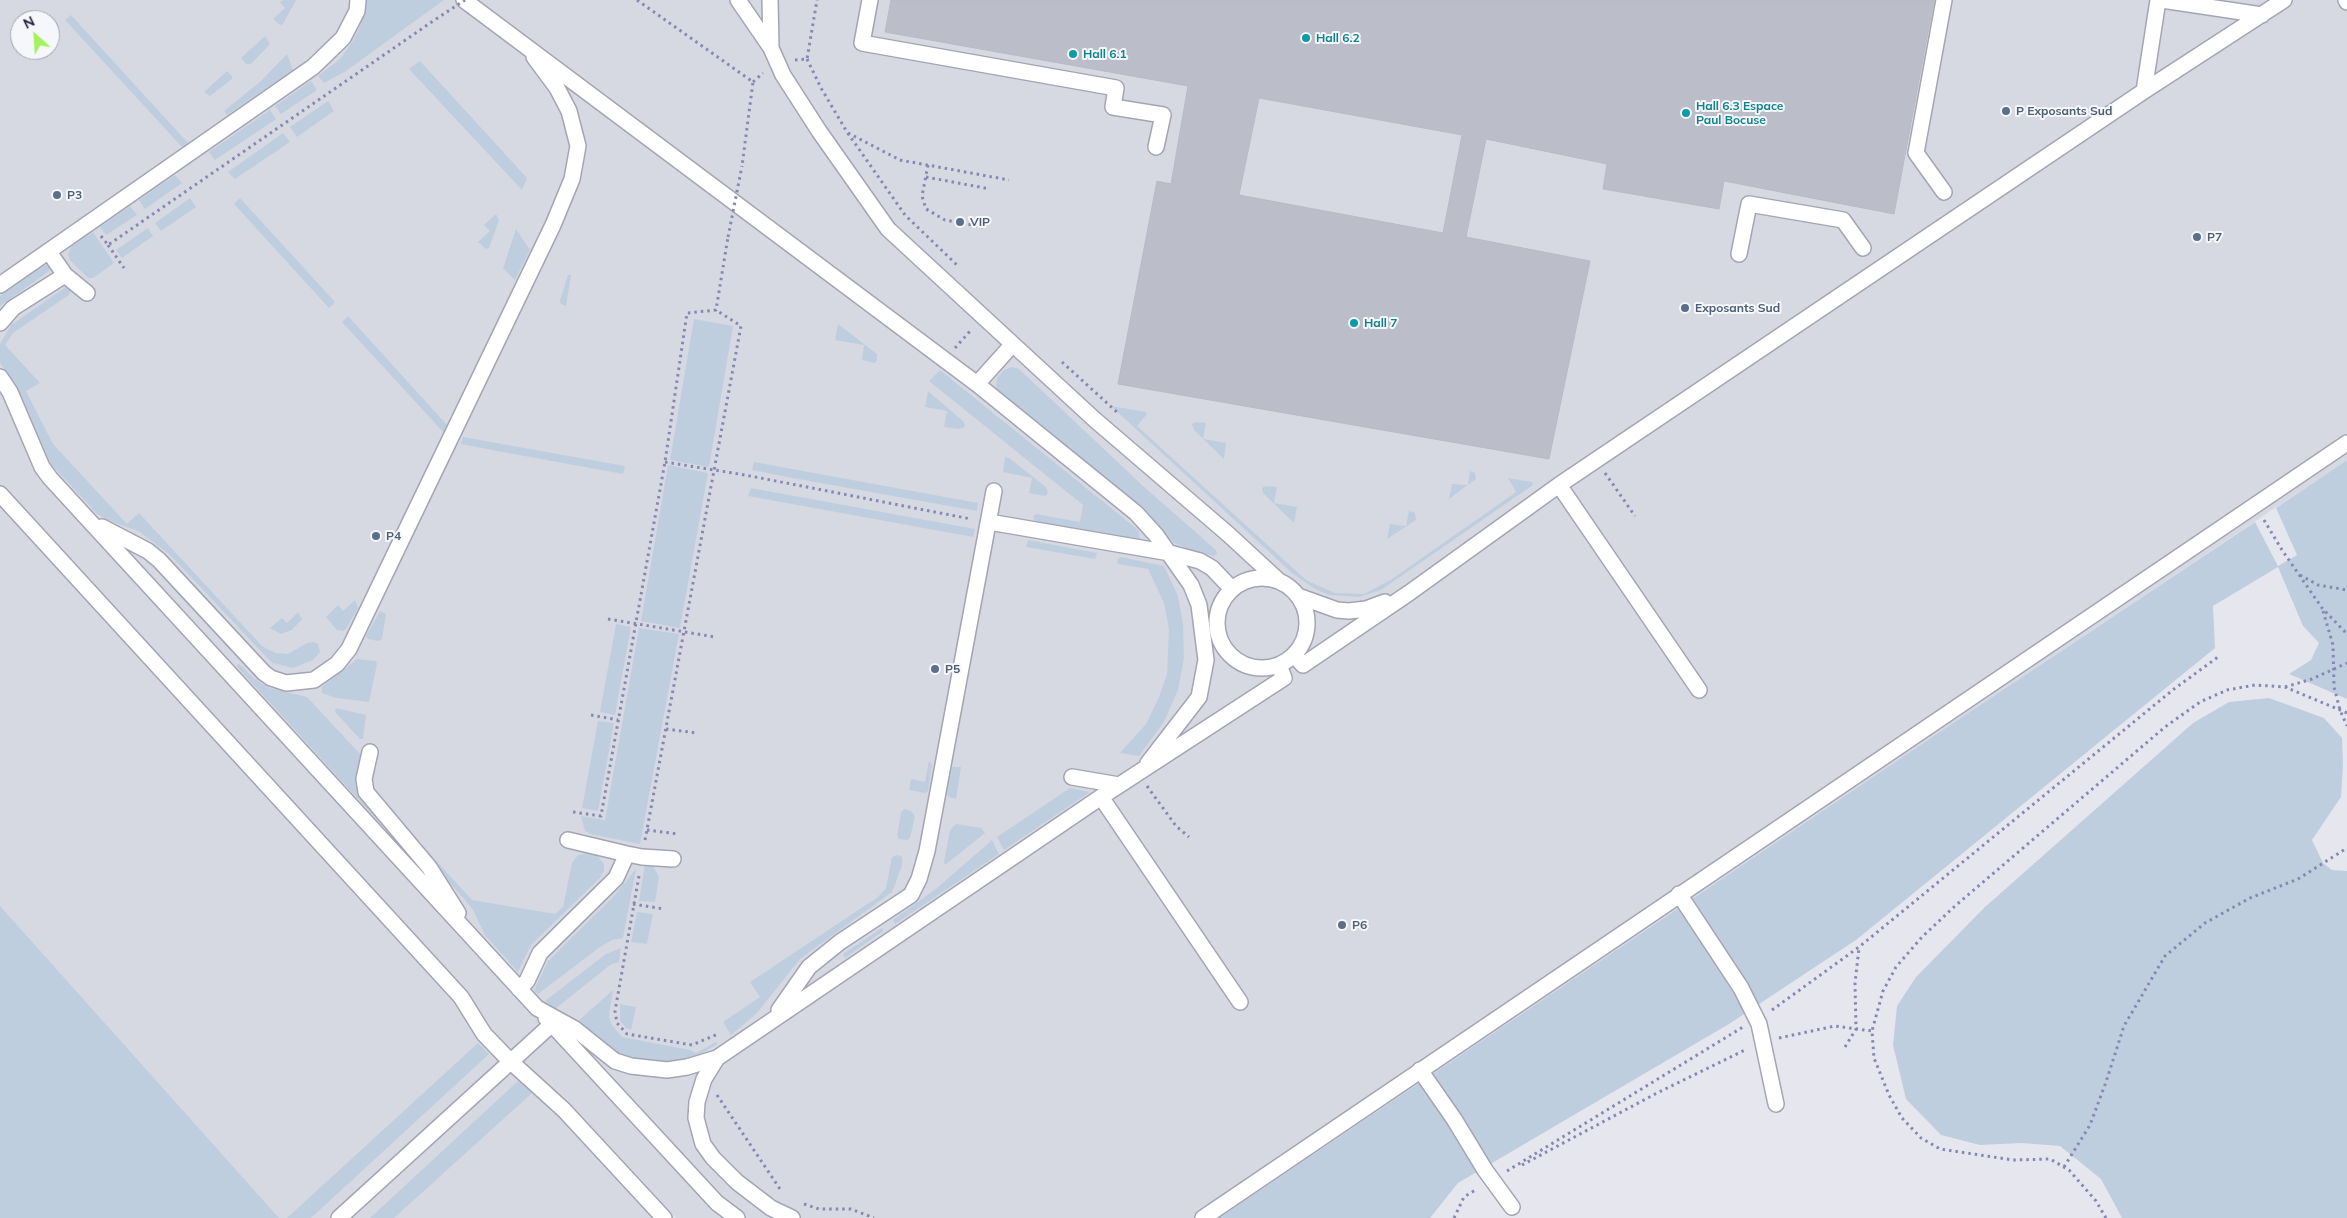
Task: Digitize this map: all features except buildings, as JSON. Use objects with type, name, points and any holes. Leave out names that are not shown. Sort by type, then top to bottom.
[{"type":"lane","points":[[0,285],[313,67],[344,38],[357,11],[358,0]]},
{"type":"lane","points":[[465,0],[977,384],[1136,513],[1156,535],[1191,585],[1199,605],[1206,660],[1199,697],[1139,774]]},
{"type":"lane","points":[[738,0],[774,54],[783,75],[819,131],[888,229],[1094,419],[1228,534],[1278,581],[1298,596],[1337,610],[1366,610],[1384,602],[1436,572]]},
{"type":"lane","points":[[770,0],[774,54]]},
{"type":"lane","points":[[870,0],[862,43],[1116,88],[1113,107],[1163,115],[1156,147]]},
{"type":"lane","points":[[1944,0],[1916,152],[1944,192]]},
{"type":"lane","points":[[2144,91],[2158,0]]},
{"type":"lane","points":[[2162,0],[2262,15]]},
{"type":"lane","points":[[537,1008],[575,1029],[615,1061],[632,1066],[666,1070],[687,1067],[718,1058],[1119,785],[1139,774],[1298,660],[1409,593],[1559,485],[2144,91],[2284,0]]},
{"type":"lane","points":[[92,522],[148,551],[159,560],[264,673],[271,678],[286,683],[314,680],[337,664],[349,648],[552,225],[572,179],[578,146],[569,111],[556,88],[524,44]]},
{"type":"lane","points":[[1739,254],[1749,204],[1843,220],[1863,248]]},
{"type":"lane","points":[[49,252],[65,275],[87,293]]},
{"type":"lane","points":[[0,324],[13,308],[65,275]]},
{"type":"lane","points":[[977,384],[1012,344]]},
{"type":"lane","points":[[0,377],[10,392],[42,467],[50,478],[717,1203],[737,1218]]},
{"type":"lane","points":[[1203,1218],[2347,443]]},
{"type":"lane","points":[[1559,485],[1698,690]]},
{"type":"lane","points":[[772,1020],[809,967],[840,942],[911,895],[919,879],[927,850],[994,491]]},
{"type":"lane","points":[[0,494],[461,998],[484,1034],[510,1061],[564,1110],[664,1218]]},
{"type":"lane","points":[[989,522],[1170,553],[1200,561],[1212,568],[1232,589]]},
{"type":"lane","points":[[1228,534],[1256,578]]},
{"type":"lane","points":[[1278,581],[1256,578],[1243,582],[1232,589],[1223,600],[1218,613],[1217,627],[1220,641],[1233,657],[1251,667],[1282,672]]},
{"type":"lane","points":[[1298,596],[1304,607],[1307,620],[1306,632],[1298,660]]},
{"type":"lane","points":[[370,752],[364,779],[366,792],[430,867],[477,944]]},
{"type":"lane","points":[[1072,777],[1119,785]]},
{"type":"lane","points":[[1102,797],[1240,1002]]},
{"type":"lane","points":[[568,840],[642,858],[674,859]]},
{"type":"lane","points":[[519,989],[527,981],[540,953],[616,878],[627,854]]},
{"type":"lane","points":[[1679,894],[1741,988],[1756,1019],[1776,1104]]},
{"type":"lane","points":[[339,1218],[552,1024]]},
{"type":"lane","points":[[718,1058],[704,1079],[697,1102],[696,1118],[703,1144],[713,1158],[737,1182],[770,1208],[792,1218]]},
{"type":"lane","points":[[1420,1070],[1492,1180],[1512,1206]]},
{"type":"path","points":[[108,245],[465,0]]},
{"type":"path","points":[[637,0],[753,82]]},
{"type":"path","points":[[716,310],[742,166],[753,82],[774,54],[807,59],[818,0]]},
{"type":"path","points":[[847,132],[900,160],[1009,180]]},
{"type":"path","points":[[928,165],[922,196],[926,209],[945,220],[983,227]]},
{"type":"path","points":[[926,177],[990,189]]},
{"type":"path","points":[[90,222],[124,268]]},
{"type":"path","points":[[573,812],[601,816],[665,462],[686,313],[716,310],[741,326],[633,904],[664,909]]},
{"type":"path","points":[[1060,360],[1125,420]]},
{"type":"path","points":[[1597,460],[1635,516]]},
{"type":"path","points":[[665,462],[989,522]]},
{"type":"path","points":[[2257,504],[2267,525],[2299,575],[2322,608],[2347,634]]},
{"type":"path","points":[[2299,575],[2318,585],[2347,590]]},
{"type":"path","points":[[2322,608],[2333,646],[2334,688],[2347,726]]},
{"type":"path","points":[[608,619],[715,637]]},
{"type":"path","points":[[1454,1218],[1464,1197],[1756,1019],[1859,947],[2174,689],[2218,656]]},
{"type":"path","points":[[2285,687],[2312,679],[2347,664]]},
{"type":"path","points":[[2106,1218],[2096,1202],[2064,1167],[2050,1159],[2013,1160],[1940,1149],[1921,1138],[1902,1118],[1889,1094],[1874,1058],[1872,1031],[1883,991],[1896,967],[1922,937],[1955,906],[2164,727],[2200,702],[2227,690],[2255,685],[2285,687],[2347,713]]},
{"type":"path","points":[[591,715],[618,720]]},
{"type":"path","points":[[666,729],[697,733]]},
{"type":"path","points":[[1139,774],[1176,826],[1189,838]]},
{"type":"path","points":[[647,830],[678,834]]},
{"type":"path","points":[[2064,1167],[2090,1125],[2124,1026],[2165,956],[2205,923],[2250,898],[2298,879],[2347,848]]},
{"type":"path","points":[[1845,1048],[1856,1029],[1855,983],[1859,947]]},
{"type":"path","points":[[1492,1180],[1706,1068],[1763,1043],[1835,1026],[1872,1031]]},
{"type":"shaded area","points":[[0,0],[2347,0],[2347,460],[1218,1218],[676,1218],[532,1062],[674,1218],[0,1218]]},
{"type":"shaded area","points":[[283,0],[296,0],[283,24],[280,25],[273,19],[285,8],[280,2]]},
{"type":"shaded area","points":[[367,0],[444,0],[346,71],[324,83],[318,76],[340,59],[351,44],[359,29]]},
{"type":"shaded area","points":[[71,15],[188,143],[182,147],[65,20]]},
{"type":"shaded area","points":[[265,36],[270,44],[251,64],[246,64],[241,58]]},
{"type":"shaded area","points":[[287,54],[293,70],[227,115],[224,111],[261,81]]},
{"type":"shaded area","points":[[420,61],[527,178],[522,190],[409,69]]},
{"type":"shaded area","points":[[227,71],[232,76],[232,79],[210,96],[204,92]]},
{"type":"shaded area","points":[[311,81],[317,90],[281,114],[275,106]]},
{"type":"shaded area","points":[[328,101],[334,111],[297,137],[290,127]]},
{"type":"shaded area","points":[[270,110],[276,119],[215,160],[209,152]]},
{"type":"shaded area","points":[[283,133],[290,142],[235,179],[228,172]]},
{"type":"shaded area","points":[[175,175],[182,183],[145,209],[139,200]]},
{"type":"shaded area","points":[[190,198],[196,207],[161,231],[155,223]]},
{"type":"shaded area","points":[[240,198],[335,302],[329,308],[234,204]]},
{"type":"shaded area","points":[[130,206],[137,215],[106,235],[100,227]]},
{"type":"shaded area","points":[[496,214],[499,220],[489,248],[486,249],[478,242],[490,231],[484,225]]},
{"type":"shaded area","points":[[148,228],[153,236],[122,258],[116,250]]},
{"type":"shaded area","points":[[516,229],[530,250],[515,280],[503,268]]},
{"type":"shaded area","points":[[93,232],[114,263],[93,278],[88,278],[70,260],[68,254],[71,247]]},
{"type":"shaded area","points":[[45,265],[50,266],[49,271],[0,306],[0,296]]},
{"type":"shaded area","points":[[568,275],[571,275],[566,306],[561,304],[560,301]]},
{"type":"shaded area","points":[[66,287],[71,289],[70,294],[13,333],[5,345],[40,383],[26,391],[53,444],[127,524],[139,513],[262,646],[275,653],[288,654],[307,643],[314,642],[318,644],[320,652],[313,660],[293,668],[272,663],[170,555],[140,532],[97,514],[51,464],[16,385],[0,363],[0,344],[11,325]]},
{"type":"shaded area","points":[[348,316],[447,425],[444,433],[342,322]]},
{"type":"shaded area","points":[[694,319],[733,326],[709,467],[670,460]]},
{"type":"shaded area","points":[[838,324],[877,354],[877,361],[874,363],[862,360],[864,345],[835,340]]},
{"type":"shaded area","points":[[1012,367],[1019,369],[1143,486],[1216,550],[1217,554],[1213,556],[1174,543],[1146,511],[1001,395],[996,386],[997,378],[1004,370]]},
{"type":"shaded area","points":[[940,370],[1138,530],[1140,539],[1035,522],[1033,516],[1036,514],[1080,522],[1083,505],[929,381]]},
{"type":"shaded area","points":[[928,391],[964,422],[965,427],[959,429],[944,427],[947,411],[925,407]]},
{"type":"shaded area","points":[[1111,406],[1146,412],[1147,414],[1137,426],[1306,580],[1335,593],[1364,594],[1392,579],[1516,492],[1508,478],[1532,482],[1533,485],[1381,590],[1359,597],[1329,595],[1315,589],[1292,573]]},
{"type":"shaded area","points":[[1195,422],[1206,423],[1203,439],[1194,430],[1192,424]]},
{"type":"shaded area","points":[[463,437],[625,466],[623,474],[461,444]]},
{"type":"shaded area","points":[[1203,439],[1226,443],[1224,459]]},
{"type":"shaded area","points":[[1005,457],[1009,458],[1046,487],[1048,493],[1045,496],[1029,493],[1032,478],[1003,472]]},
{"type":"shaded area","points":[[2347,460],[2347,699],[2289,674],[2311,660],[2319,643],[2303,626],[2278,567],[2213,606],[2215,648],[1856,940],[1729,1024],[1458,1183],[1430,1218],[1219,1218],[1944,729],[2255,522],[2278,566],[2297,555],[2276,508]]},
{"type":"shaded area","points":[[754,462],[978,503],[977,511],[752,470]]},
{"type":"shaded area","points":[[668,465],[708,473],[680,628],[641,621]]},
{"type":"shaded area","points":[[1470,471],[1475,473],[1476,479],[1468,485]]},
{"type":"shaded area","points":[[1452,484],[1468,485],[1449,499]]},
{"type":"shaded area","points":[[1265,486],[1277,487],[1274,503],[1297,507],[1294,523],[1263,493],[1262,488]]},
{"type":"shaded area","points":[[751,488],[975,529],[973,537],[748,496]]},
{"type":"shaded area","points":[[1409,511],[1415,513],[1416,520],[1387,539],[1390,524],[1406,526]]},
{"type":"shaded area","points":[[1028,540],[1097,553],[1095,559],[1026,547]]},
{"type":"shaded area","points":[[1121,557],[1164,566],[1178,596],[1183,624],[1184,658],[1178,690],[1164,722],[1139,756],[1120,753],[1146,724],[1159,697],[1167,674],[1169,629],[1164,603],[1148,569],[1118,564],[1117,560]]},
{"type":"shaded area","points":[[355,600],[358,608],[346,629],[343,631],[337,630],[326,617],[338,605],[343,611]]},
{"type":"shaded area","points":[[380,611],[386,614],[382,639],[378,641],[368,639],[366,636]]},
{"type":"shaded area","points":[[298,612],[302,619],[292,630],[281,634],[270,628],[282,618],[287,623]]},
{"type":"shaded area","points":[[616,624],[631,627],[615,715],[600,712]]},
{"type":"shaded area","points":[[639,628],[679,634],[640,844],[590,834],[585,831],[581,816],[605,820]]},
{"type":"shaded area","points":[[357,659],[376,661],[377,664],[369,702],[336,698],[322,693],[322,687]]},
{"type":"shaded area","points":[[238,663],[255,679],[269,688],[307,697],[361,755],[356,781],[358,794],[418,859],[415,861],[239,669]]},
{"type":"shaded area","points":[[2269,698],[2324,718],[2342,738],[2341,797],[2312,840],[2323,863],[2332,870],[2347,871],[2347,1218],[2122,1218],[2101,1179],[2060,1146],[2022,1143],[1980,1145],[1941,1135],[1906,1099],[1893,1045],[1897,1006],[1916,977],[1985,907],[2193,723],[2229,702]]},
{"type":"shaded area","points":[[336,708],[366,715],[363,739],[360,739],[335,712]]},
{"type":"shaded area","points":[[598,721],[614,723],[598,811],[582,808]]},
{"type":"shaded area","points":[[929,761],[932,765],[928,791],[925,793],[909,790],[911,779],[925,782]]},
{"type":"shaded area","points":[[952,767],[961,767],[956,799],[949,797],[947,794]]},
{"type":"shaded area","points":[[1070,788],[1090,792],[1004,850],[997,837]]},
{"type":"shaded area","points":[[375,794],[472,900],[555,914],[563,907],[572,863],[578,855],[588,853],[597,855],[604,864],[604,871],[600,878],[533,943],[518,972],[485,935],[473,910],[465,900]]},
{"type":"shaded area","points":[[904,809],[911,811],[915,816],[910,838],[907,840],[899,839],[897,836],[901,812]]},
{"type":"shaded area","points":[[956,824],[981,828],[985,833],[945,865],[950,830]]},
{"type":"shaded area","points":[[992,840],[999,854],[895,924],[893,920],[937,888]]},
{"type":"shaded area","points":[[897,855],[902,857],[902,866],[892,892],[800,959],[757,1013],[731,1035],[723,1022],[760,997],[750,982],[878,897],[886,888],[892,857]]},
{"type":"shaded area","points":[[645,864],[653,866],[659,877],[655,902],[639,901]]},
{"type":"shaded area","points":[[636,869],[623,938],[612,940],[600,947],[538,994],[534,990],[548,961],[613,897]]},
{"type":"shaded area","points":[[0,906],[279,1218],[0,1218]]},
{"type":"shaded area","points":[[637,912],[653,914],[647,944],[631,942]]},
{"type":"shaded area","points":[[882,928],[883,931],[845,958],[843,954]]},
{"type":"shaded area","points":[[621,948],[619,962],[610,965],[555,1009],[545,1001],[606,954]]},
{"type":"shaded area","points":[[613,990],[609,1016],[612,1025],[622,1037],[690,1050],[696,1053],[716,1042],[717,1044],[703,1053],[677,1062],[654,1064],[638,1062],[620,1055],[604,1046],[577,1022]]},
{"type":"shaded area","points":[[620,1004],[636,1007],[631,1030],[626,1028],[620,1021]]},
{"type":"shaded area","points":[[478,1043],[489,1054],[311,1218],[287,1218]]},
{"type":"shaded area","points":[[518,1081],[532,1093],[394,1218],[370,1218]]},
{"type":"place","name":"Hall 6.2","points":[[1306,38]]},
{"type":"place","name":"Hall 6.1","points":[[1073,54]]},
{"type":"place","name":"P Exposants Sud","points":[[2006,111]]},
{"type":"place","name":"Hall 6.3 Espace Paul Bocuse","points":[[1686,113]]},
{"type":"place","name":"P3","points":[[57,195]]},
{"type":"place","name":"VIP","points":[[960,222]]},
{"type":"place","name":"P7","points":[[2197,237]]},
{"type":"place","name":"Exposants Sud","points":[[1685,308]]},
{"type":"place","name":"Hall 7","points":[[1354,323]]},
{"type":"place","name":"P4","points":[[376,536]]},
{"type":"place","name":"P5","points":[[935,669]]},
{"type":"place","name":"P6","points":[[1342,925]]}]
